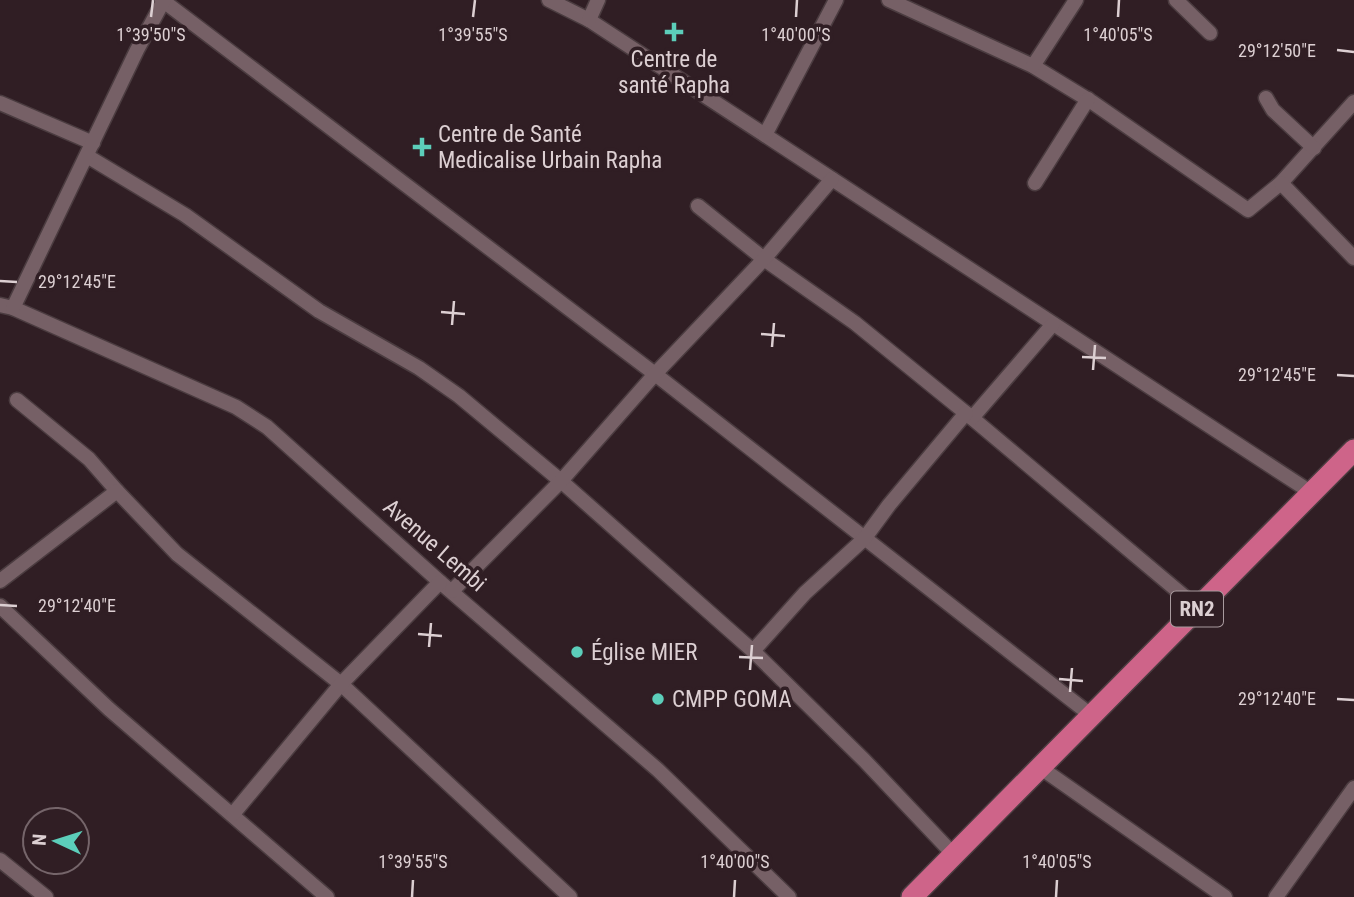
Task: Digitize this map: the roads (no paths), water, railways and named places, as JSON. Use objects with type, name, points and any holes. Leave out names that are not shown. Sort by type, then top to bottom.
[{"type":"highway","name":"RN2","points":[[912,897],[1354,450]]},
{"type":"street","points":[[7,307],[90,149],[163,0],[655,374],[1092,716]]},
{"type":"street","points":[[549,0],[589,20],[1312,494]]},
{"type":"street","points":[[589,20],[598,0]]},
{"type":"street","points":[[765,135],[836,0]]},
{"type":"street","points":[[889,0],[1033,66],[1088,99],[1244,208],[1251,209],[1281,183],[1354,102]]},
{"type":"street","points":[[1033,66],[1076,0]]},
{"type":"street","points":[[1176,0],[1210,33]]},
{"type":"street","points":[[1266,98],[1273,110],[1314,148]]},
{"type":"street","points":[[1035,183],[1088,99]]},
{"type":"street","points":[[0,103],[90,149],[319,311],[439,381],[561,481],[753,652],[864,760],[954,855]]},
{"type":"street","points":[[233,814],[341,684],[561,481],[655,374],[764,259],[832,179]]},
{"type":"street","points":[[1281,183],[1354,258]]},
{"type":"street","points":[[698,206],[764,259],[855,323],[1198,608]]},
{"type":"street","name":"Avenue Lembi","points":[[7,307],[236,407],[267,427],[446,587],[658,770],[789,897]]},
{"type":"street","points":[[753,652],[805,593],[864,539],[889,505],[1053,324]]},
{"type":"street","points":[[17,400],[89,458],[177,554],[341,684],[570,897]]},
{"type":"street","points":[[0,581],[117,491]]},
{"type":"street","points":[[0,606],[109,709],[327,897]]},
{"type":"street","points":[[1041,768],[1224,897]]},
{"type":"street","points":[[1276,897],[1354,788]]},
{"type":"street","points":[[0,860],[46,897]]},
{"type":"place","name":"Centre de santé Rapha","points":[[674,32]]},
{"type":"place","name":"Centre de Santé Medicalise Urbain Rapha","points":[[422,147]]},
{"type":"place","name":"Église MIER","points":[[577,652]]},
{"type":"place","name":"CMPP GOMA","points":[[658,699]]}]
